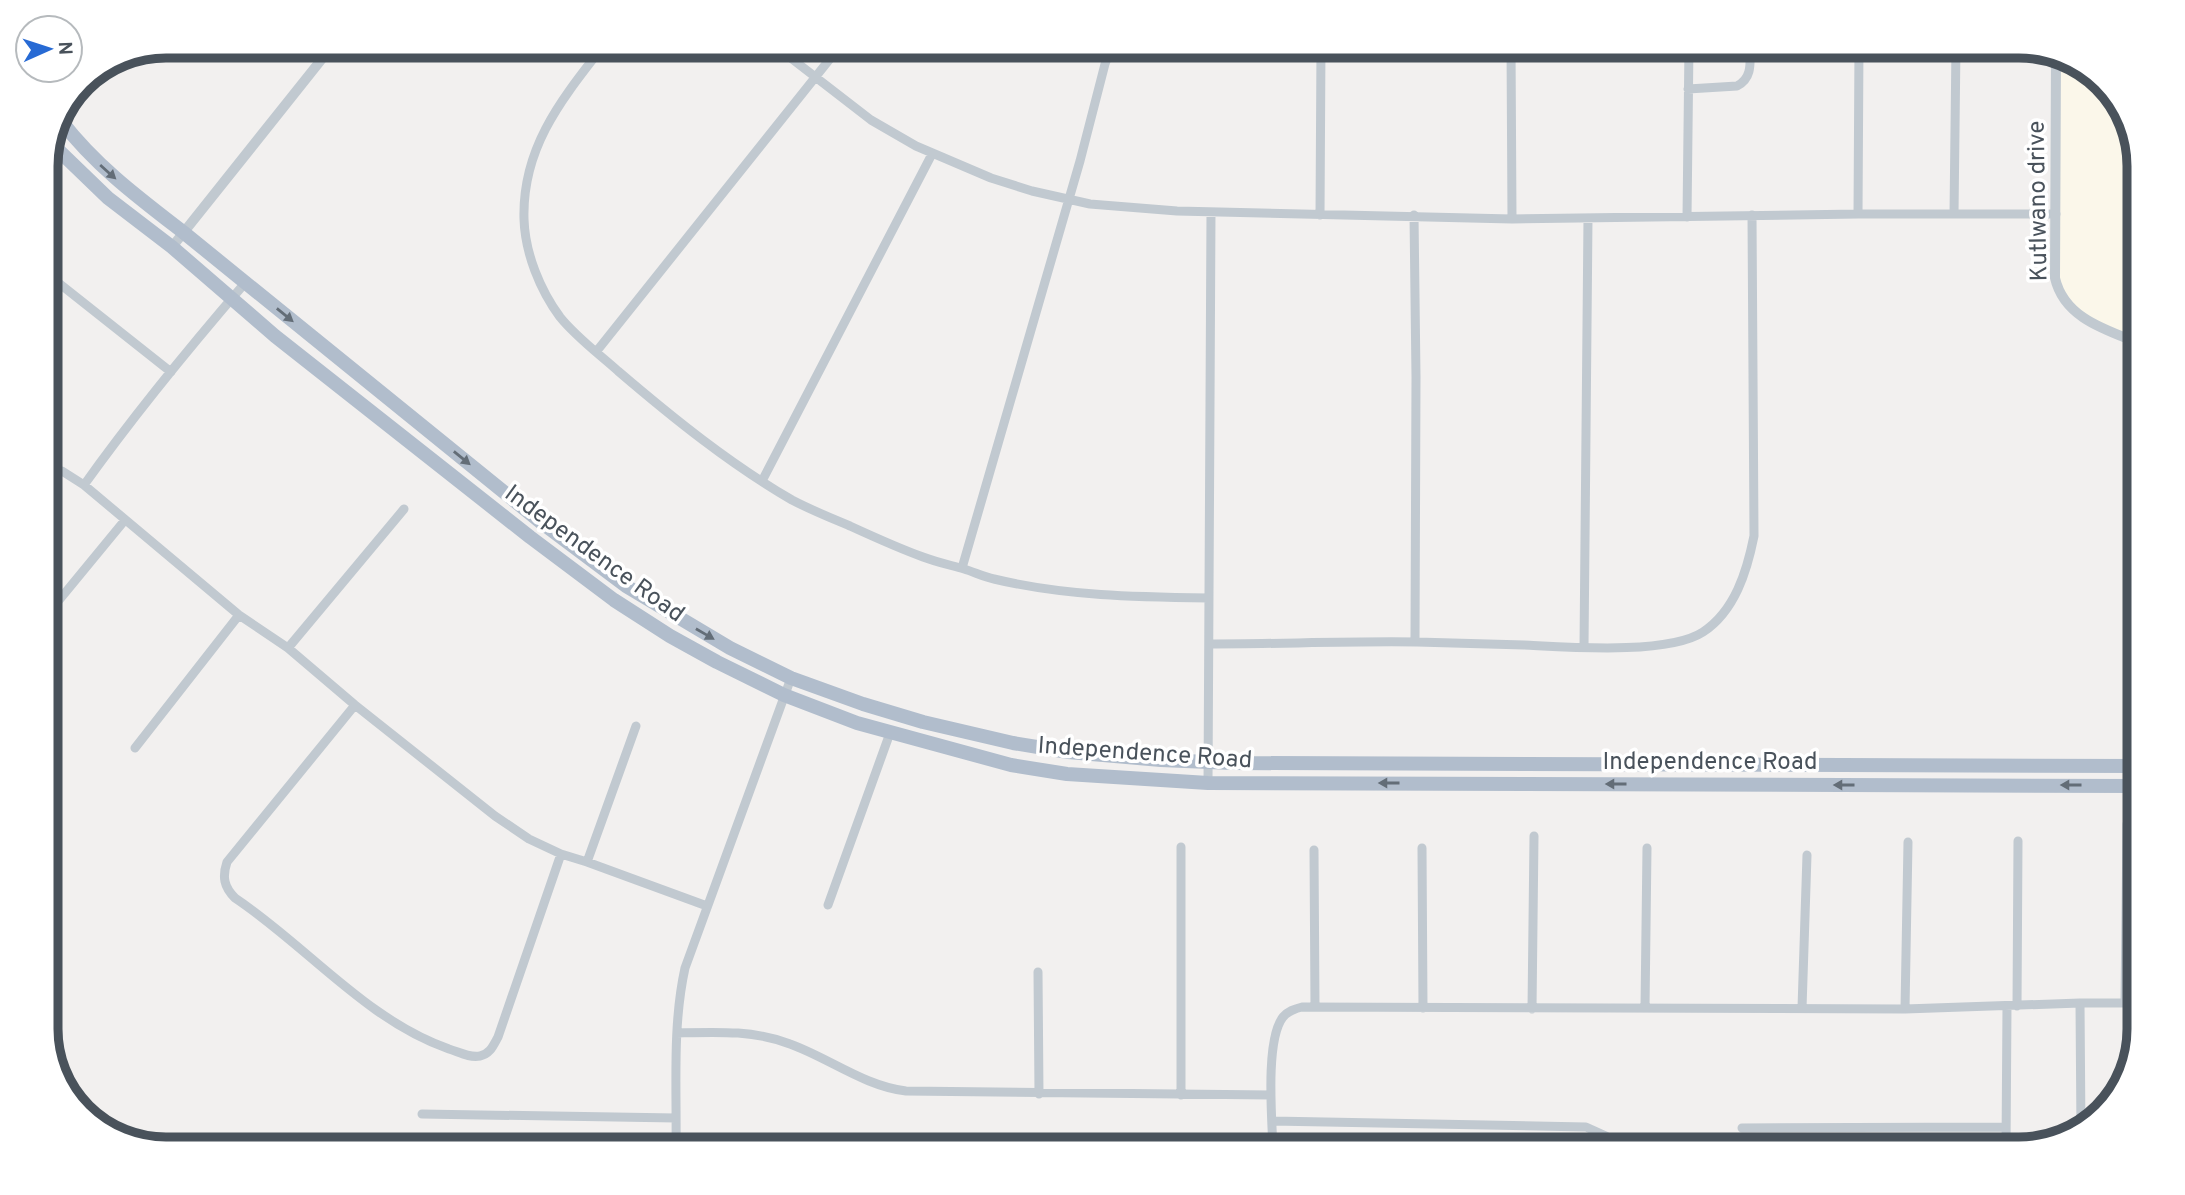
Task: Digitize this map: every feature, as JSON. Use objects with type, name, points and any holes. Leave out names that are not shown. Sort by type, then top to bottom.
[{"type":"main road","name":"Independence Road","points":[[65,126],[87,153],[123,186],[532,514],[626,586],[730,648],[791,677],[875,708],[1013,743],[1069,752],[1208,762],[2127,766]]},
{"type":"main road","name":"Independence Road","points":[[59,151],[108,198],[172,247],[275,336],[614,600],[670,636],[784,695],[890,733],[1011,765],[1067,774],[1208,783],[2127,786]]},
{"type":"street","points":[[172,247],[323,58]]},
{"type":"street","points":[[594,58],[566,94],[535,150],[527,175],[524,221],[528,245],[541,284],[562,320],[596,352],[721,454],[762,481],[794,501],[894,546],[990,578],[1071,593],[1116,597],[1209,598]]},
{"type":"street","points":[[789,58],[871,120],[932,154],[991,178],[1068,200],[1131,209],[1512,219],[2056,214]]},
{"type":"street","points":[[596,352],[831,58]]},
{"type":"street","points":[[962,568],[1107,58]]},
{"type":"street","points":[[1320,215],[1321,58]]},
{"type":"street","points":[[1511,58],[1512,219]]},
{"type":"street","points":[[1687,217],[1689,58]]},
{"type":"street","points":[[1688,89],[1742,84],[1749,76],[1750,58]]},
{"type":"street","points":[[1858,214],[1859,58]]},
{"type":"street","points":[[1954,214],[1956,58]]},
{"type":"street","name":"Kutlwano drive","points":[[2056,65],[2055,278],[2058,290],[2066,303],[2091,323],[2127,338]]},
{"type":"street","points":[[762,481],[932,154]]},
{"type":"street","points":[[1208,783],[1211,212]]},
{"type":"street","points":[[1414,215],[1415,642]]},
{"type":"street","points":[[1209,645],[1415,642],[1632,647],[1678,642],[1696,636],[1714,623],[1731,603],[1746,571],[1754,536],[1752,215]]},
{"type":"street","points":[[1584,647],[1588,218]]},
{"type":"street","points":[[58,282],[171,372]]},
{"type":"street","points":[[85,485],[171,372],[245,284]]},
{"type":"street","points":[[58,470],[85,485],[239,615],[288,648],[495,816],[529,839],[561,855],[707,906]]},
{"type":"street","points":[[288,648],[404,509]]},
{"type":"street","points":[[58,601],[125,520]]},
{"type":"street","points":[[135,748],[239,615]]},
{"type":"street","points":[[676,1137],[677,1032],[685,968],[791,677]]},
{"type":"street","points":[[355,705],[227,862],[223,872],[224,882],[228,891],[236,898],[390,1021],[429,1042],[468,1056],[479,1056],[488,1052],[498,1037],[561,855]]},
{"type":"street","points":[[587,862],[636,726]]},
{"type":"street","points":[[828,905],[890,733]]},
{"type":"street","points":[[1273,1137],[1271,1095],[1274,1039],[1283,1016],[1302,1007],[1905,1009],[2125,1003],[2127,824]]},
{"type":"street","points":[[1532,1009],[1534,836]]},
{"type":"street","points":[[2006,1137],[2018,841]]},
{"type":"street","points":[[1905,1009],[1908,842]]},
{"type":"street","points":[[1181,846],[1181,1095]]},
{"type":"street","points":[[1644,1008],[1647,848]]},
{"type":"street","points":[[1422,849],[1423,1008]]},
{"type":"street","points":[[1314,850],[1315,1007]]},
{"type":"street","points":[[1802,1008],[1807,855]]},
{"type":"street","points":[[1038,972],[1039,1094]]},
{"type":"street","points":[[2080,1003],[2081,1118]]},
{"type":"street","points":[[677,1032],[711,1031],[767,1037],[811,1052],[865,1079],[898,1090],[1039,1094],[1271,1095]]},
{"type":"street","points":[[422,1114],[677,1118]]},
{"type":"street","points":[[1272,1121],[1586,1127],[1607,1137]]},
{"type":"street","points":[[1742,1128],[2006,1127]]},
{"type":"shaded area","points":[[2056,65],[2079,76],[2100,95],[2122,131],[2127,159],[2127,341],[2091,323],[2061,296],[2056,215]]}]
